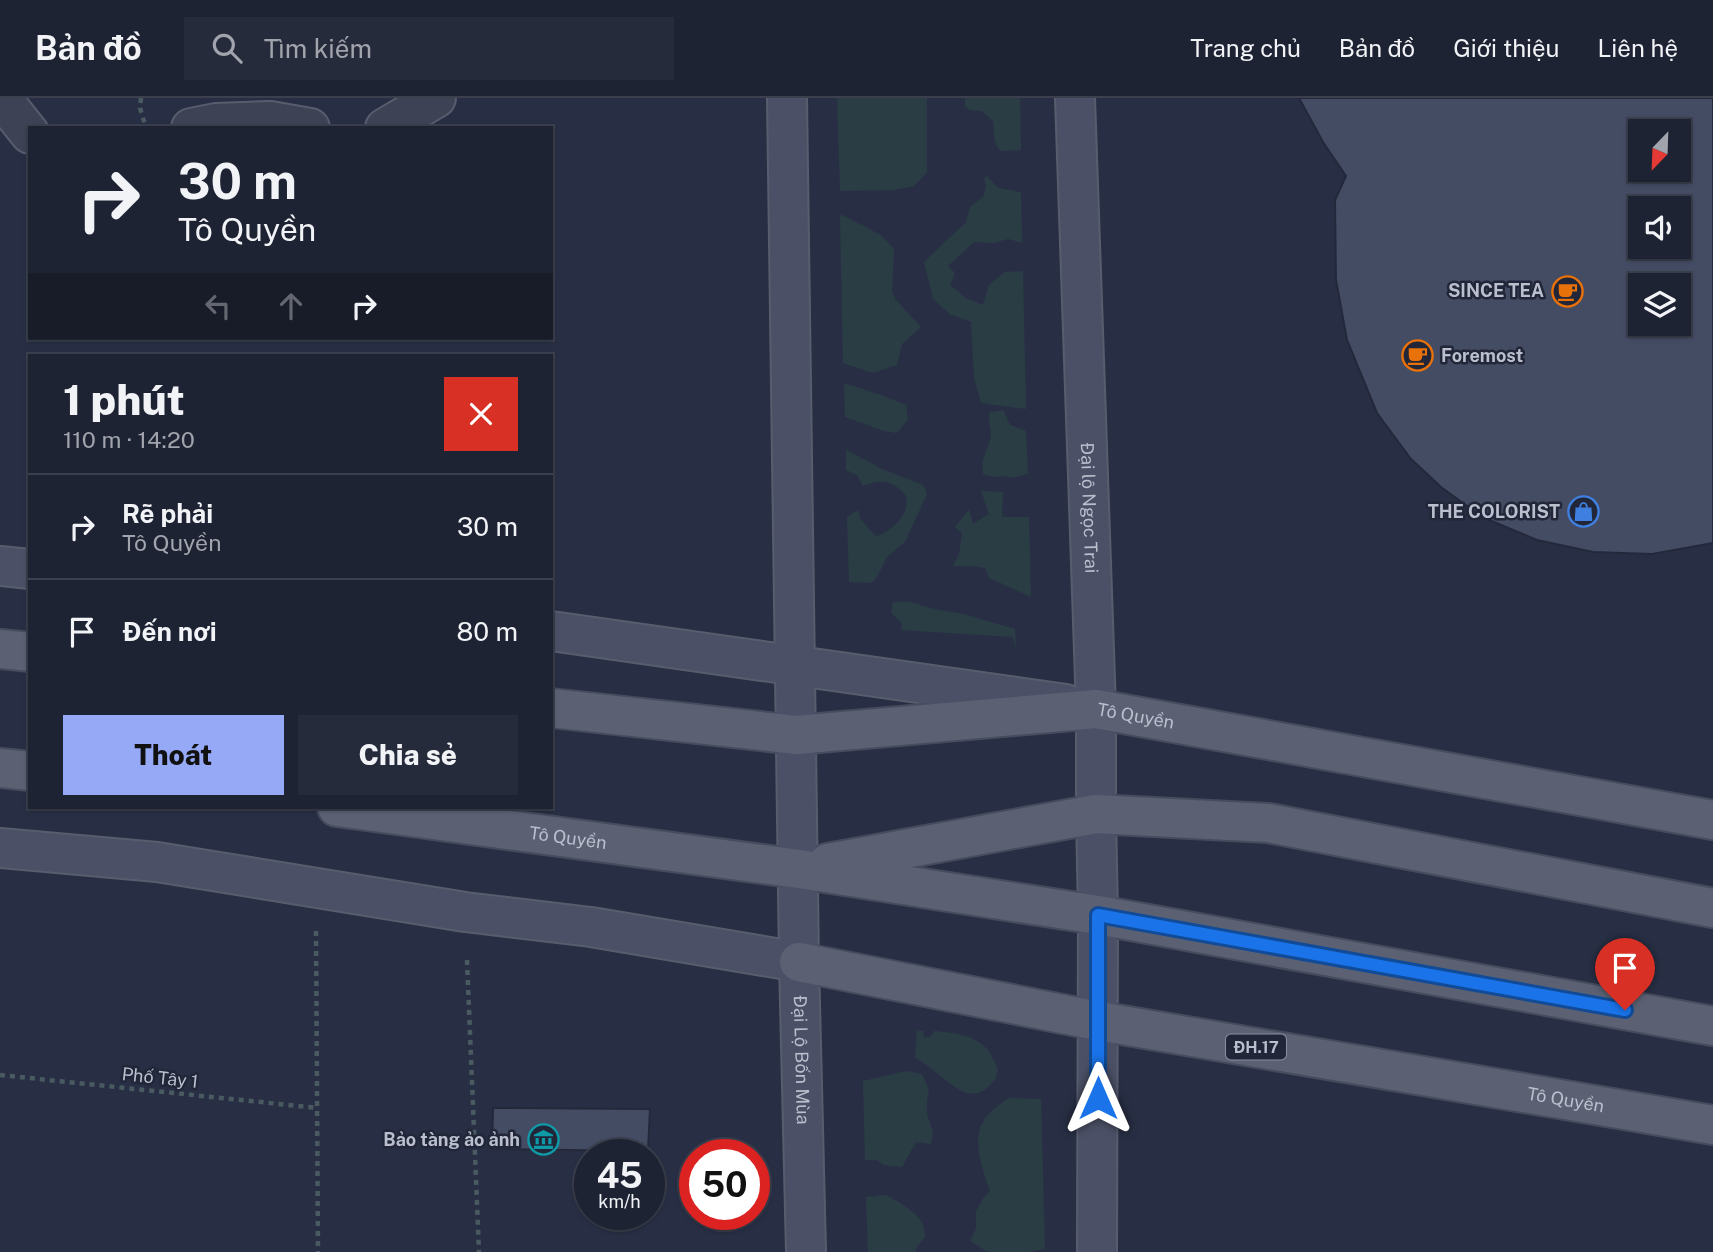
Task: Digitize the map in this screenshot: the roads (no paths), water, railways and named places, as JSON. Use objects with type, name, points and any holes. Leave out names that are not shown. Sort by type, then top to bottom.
[{"type":"main road","points":[[788,98],[799,869]]},
{"type":"main road","name":"Đại lộ Ngọc Trai","points":[[1075,98],[1096,709],[1098,915]]},
{"type":"main road","points":[[0,566],[28,569]]},
{"type":"main road","points":[[553,631],[1096,709]]},
{"type":"main road","points":[[0,649],[28,652]]},
{"type":"main road","name":"Tô Quyền","points":[[553,708],[796,735],[1096,709],[1713,820]]},
{"type":"main road","points":[[0,768],[28,771]]},
{"type":"main road","name":"Tô Quyền","points":[[353,809],[799,869],[1098,915],[1713,1026]]},
{"type":"main road","name":"Tô Quyền","points":[[799,869],[1096,814],[1268,823],[1713,908]]},
{"type":"main road","points":[[0,848],[157,862],[465,912],[591,927],[799,962]]},
{"type":"main road","name":"Đại Lộ Bốn Mùa","points":[[799,869],[806,1252]]},
{"type":"main road","points":[[1097,1252],[1098,915]]},
{"type":"main road","name":"Tô Quyền","points":[[799,962],[1098,1021],[1713,1125]]},
{"type":"street","points":[[36,126],[38,98]]},
{"type":"street","points":[[397,114],[436,98]]},
{"type":"street","points":[[0,104],[11,110],[28,131]]},
{"type":"street","points":[[207,126],[270,121],[299,126]]},
{"type":"place","name":"SINCE TEA","points":[[1567,291]]},
{"type":"place","name":"Foremost","points":[[1418,356]]},
{"type":"place","name":"THE COLORIST","points":[[1583,512]]},
{"type":"place","name":"Bảo tàng ảo ảnh","points":[[543,1140]]}]
